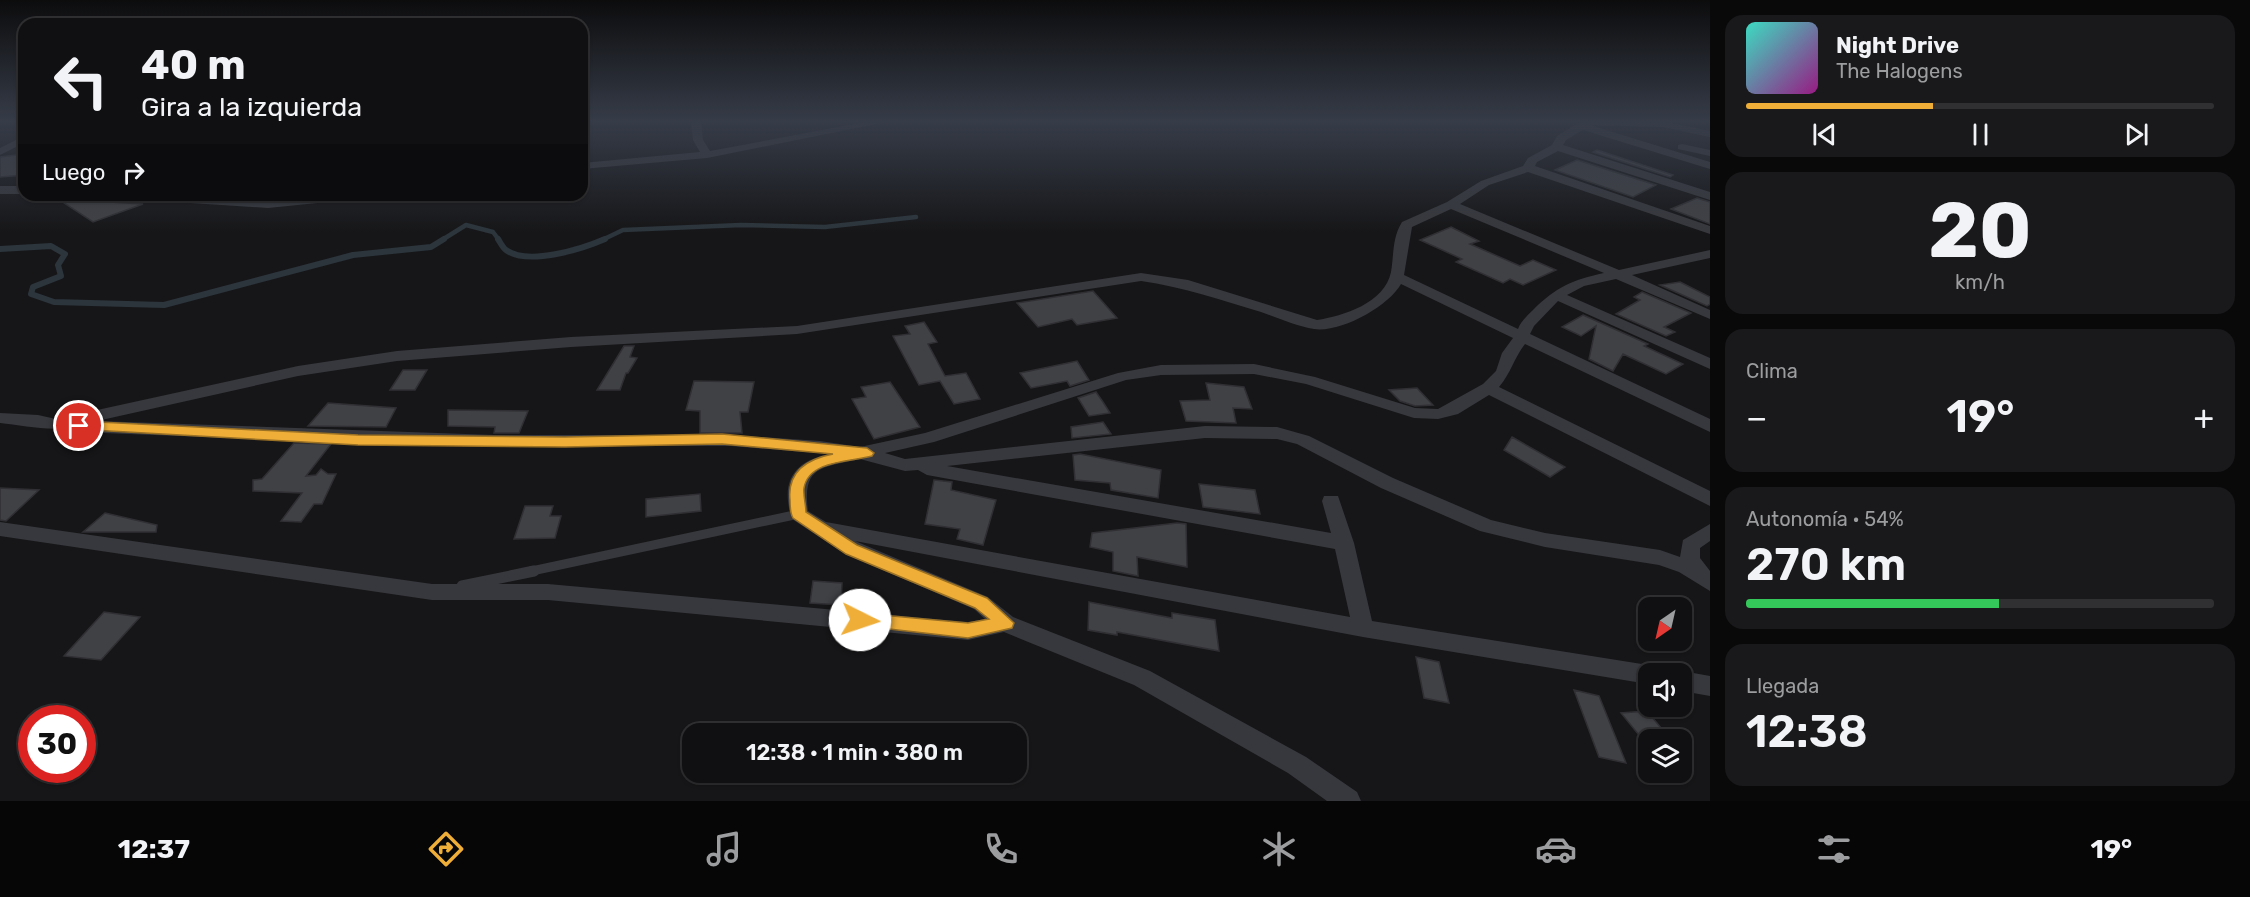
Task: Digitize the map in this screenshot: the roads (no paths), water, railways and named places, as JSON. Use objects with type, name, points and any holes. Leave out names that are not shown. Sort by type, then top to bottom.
[{"type":"street","points":[[588,166],[610,166],[672,158]]},
{"type":"street","points":[[1528,168],[1535,158]]},
{"type":"street","points":[[1593,158],[1710,196]]},
{"type":"street","points":[[1685,158],[1710,166]]},
{"type":"street","points":[[56,425],[298,371],[397,356],[571,342],[797,330],[1141,277],[1183,283],[1316,325],[1334,322],[1366,308],[1386,293],[1397,277],[1398,244],[1406,225],[1451,205],[1485,183],[1528,168],[1710,230]]},
{"type":"street","points":[[0,190],[18,190]]},
{"type":"street","points":[[1451,205],[1620,274],[1710,315]]},
{"type":"street","points":[[1348,801],[1297,765],[1142,678],[1005,623],[981,603],[852,549],[799,514],[796,489],[803,472],[820,462],[939,435],[1124,376],[1161,370],[1254,369],[1309,380],[1414,413],[1438,414],[1452,410],[1489,388],[1503,372],[1510,353],[1521,338],[1527,324],[1556,295],[1579,283],[1702,256],[1710,264]]},
{"type":"street","points":[[1397,277],[1710,426]]},
{"type":"street","points":[[1556,295],[1710,364]]},
{"type":"street","points":[[1489,388],[1710,499]]},
{"type":"street","points":[[0,418],[38,420],[56,425],[358,440],[565,442],[722,439],[867,453],[905,465],[1344,543]]},
{"type":"street","points":[[905,465],[1205,432],[1277,433],[1303,440],[1387,483],[1488,526],[1556,543],[1660,558],[1686,567],[1707,581]]},
{"type":"street","points":[[1331,501],[1344,543],[1363,628]]},
{"type":"street","points":[[817,527],[1363,628],[1638,673]]},
{"type":"street","points":[[0,529],[432,592],[548,592],[968,631],[1005,623]]},
{"type":"street","points":[[1707,581],[1690,560],[1690,545],[1710,531]]},
{"type":"street","points":[[1692,683],[1710,686]]},
{"type":"lane","points":[[432,592],[799,514]]},
{"type":"waterway","points":[[602,240],[623,230],[741,225],[825,227],[916,217]]},
{"type":"waterway","points":[[442,240],[466,225],[493,232],[499,240]]},
{"type":"waterway","points":[[0,249],[51,246],[65,254],[58,265],[61,276],[33,287],[31,294],[54,302],[164,305],[353,255],[431,247],[444,239]]},
{"type":"waterway","points":[[498,239],[506,250],[516,255],[528,256],[569,251],[605,239]]}]
